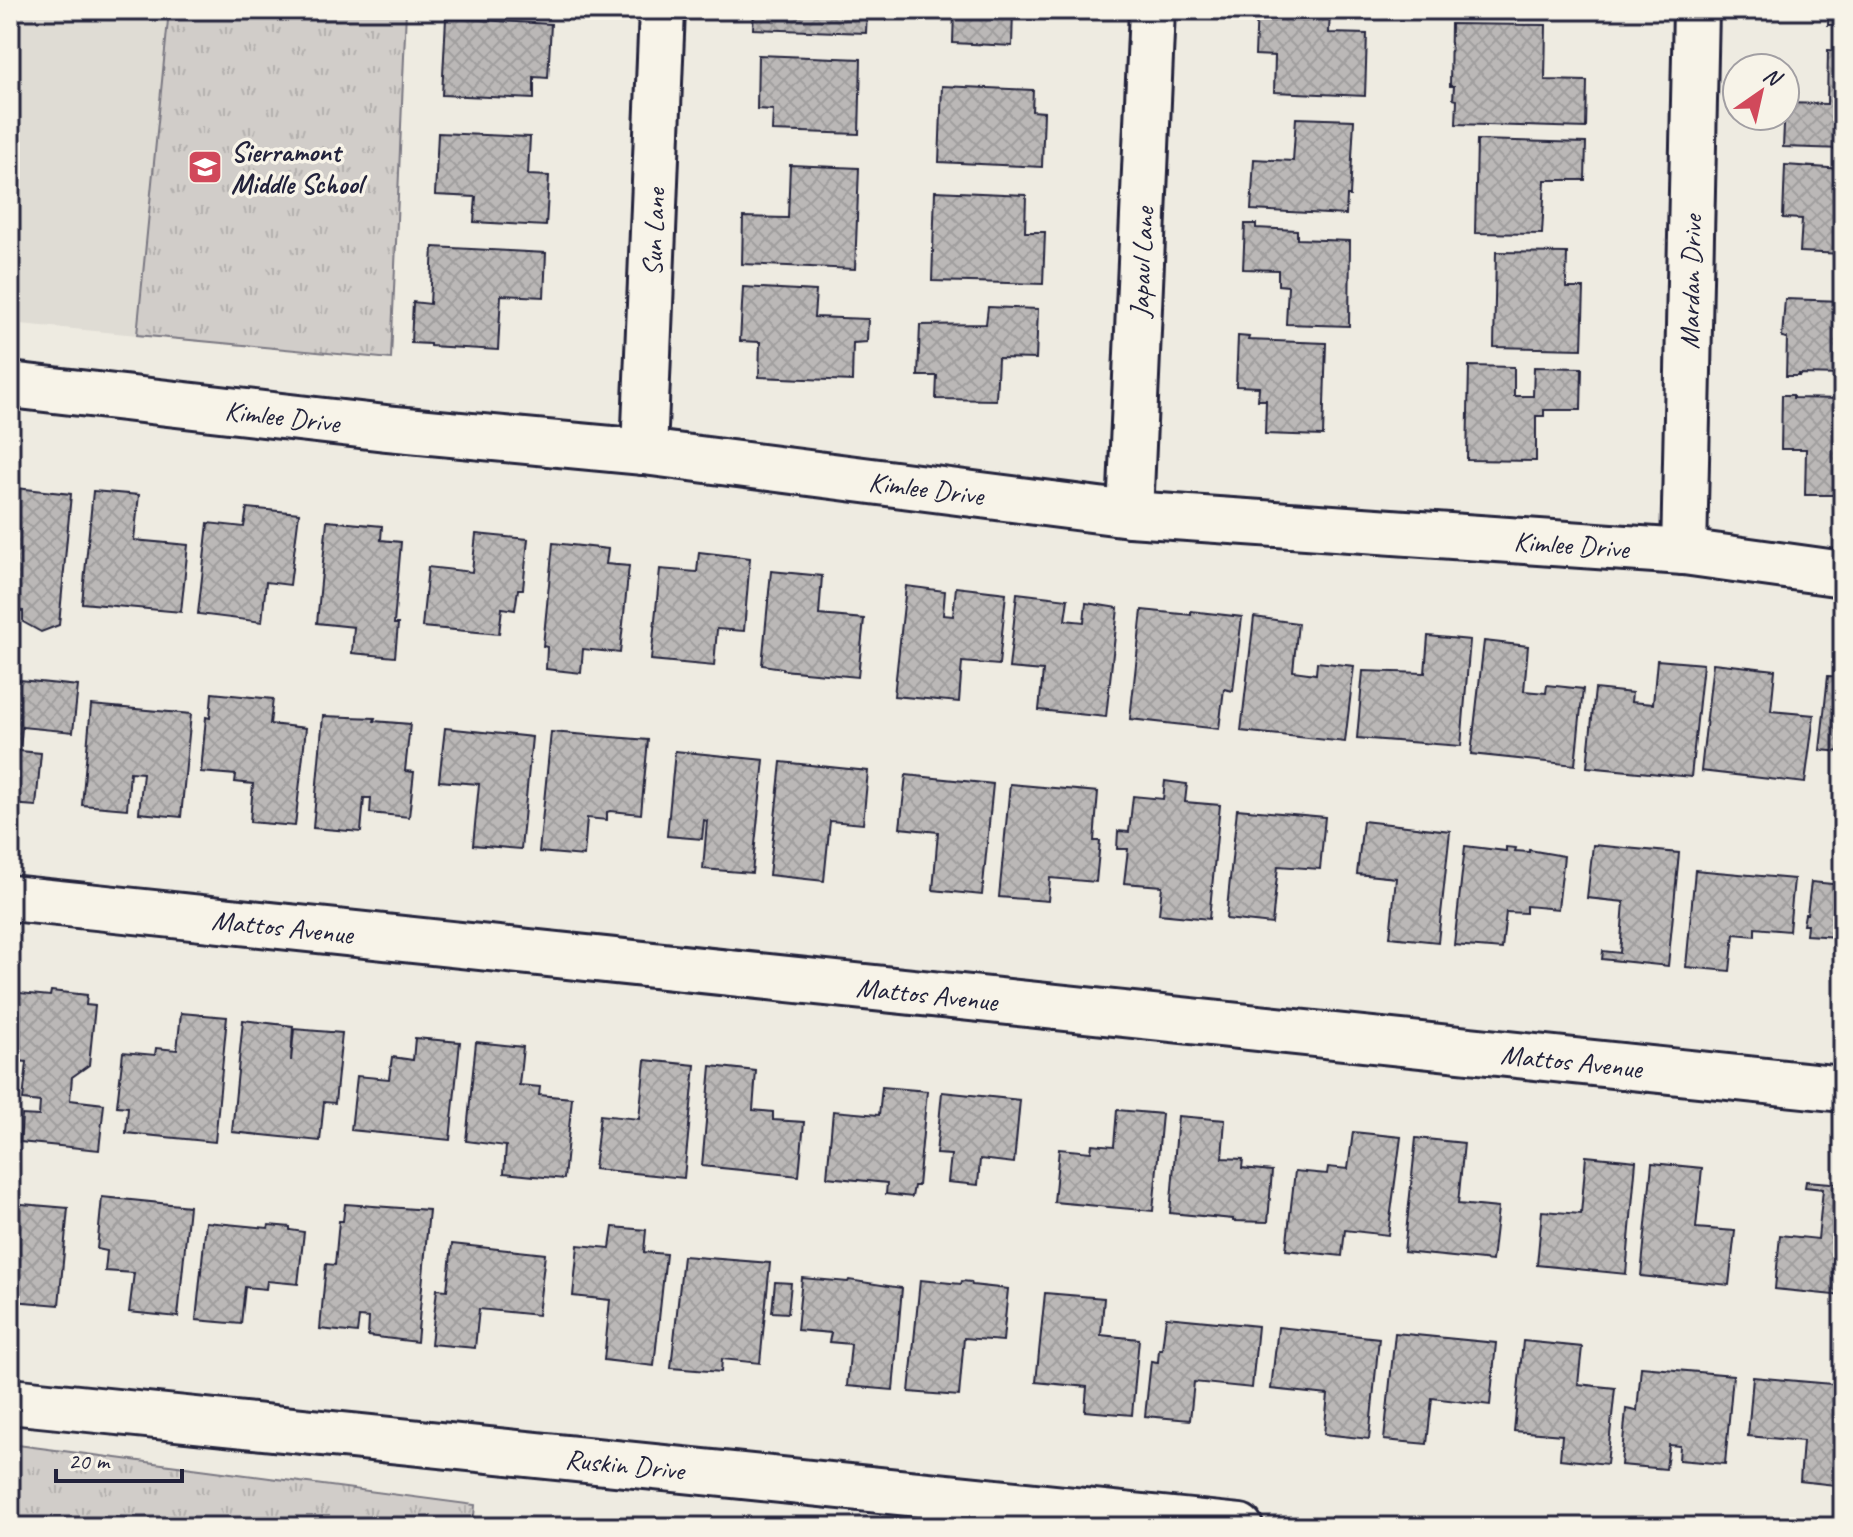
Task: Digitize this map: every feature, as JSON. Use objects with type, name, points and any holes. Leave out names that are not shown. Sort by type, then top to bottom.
[{"type":"street","name":"Sun Lane","points":[[644,452],[662,10]]},
{"type":"street","name":"Japaul Lane","points":[[1130,514],[1152,10]]},
{"type":"street","name":"Mardan Drive","points":[[1684,552],[1696,10]]},
{"type":"street","name":"Kimlee Drive","points":[[10,385],[370,426],[644,452],[1130,514],[1684,552],[1843,574]]},
{"type":"street","name":"Mattos Avenue","points":[[10,898],[1843,1089]]},
{"type":"street","name":"Ruskin Drive","points":[[10,1401],[1240,1527]]},
{"type":"shaded area","name":"Sierramont Middle School","points":[[10,10],[406,10],[391,359],[10,323]]},
{"type":"green space","name":"Sierramont Middle School","points":[[169,10],[406,10],[391,359],[137,335]]},
{"type":"green space","points":[[10,1444],[475,1505],[473,1527],[10,1527]]},
{"type":"building","points":[[754,10],[867,10],[866,33],[753,29]]},
{"type":"building","points":[[954,10],[1013,10],[1012,46],[953,43]]},
{"type":"building","points":[[1257,10],[1330,10],[1329,33],[1367,34],[1365,96],[1274,92],[1275,56],[1255,55]]},
{"type":"building","points":[[1828,10],[1843,10],[1843,25],[1828,25]]},
{"type":"building","points":[[446,18],[551,24],[548,78],[534,77],[534,99],[442,95]]},
{"type":"building","points":[[1451,24],[1546,25],[1545,80],[1587,81],[1586,128],[1456,124],[1457,100],[1453,99],[1454,86],[1450,86]]},
{"type":"building","points":[[1828,50],[1843,51],[1843,149],[1783,147],[1784,132],[1801,132],[1801,103],[1827,104]]},
{"type":"building","points":[[758,55],[861,59],[859,134],[772,131],[773,110],[757,109]]},
{"type":"building","points":[[942,86],[1033,90],[1032,111],[1044,112],[1042,167],[939,162]]},
{"type":"building","points":[[1296,118],[1354,120],[1346,215],[1251,210],[1254,159],[1293,161]]},
{"type":"building","points":[[438,133],[530,137],[528,175],[549,176],[546,226],[474,222],[476,197],[435,195]]},
{"type":"building","points":[[1477,140],[1586,143],[1585,180],[1545,180],[1542,234],[1475,233]]},
{"type":"building","points":[[790,165],[859,168],[855,269],[742,264],[743,217],[788,218]]},
{"type":"building","points":[[1785,165],[1843,169],[1843,254],[1800,252],[1802,219],[1783,218]]},
{"type":"building","points":[[935,191],[1026,195],[1025,232],[1045,232],[1043,284],[932,281]]},
{"type":"building","points":[[1245,224],[1256,224],[1256,228],[1297,230],[1297,239],[1350,241],[1349,326],[1286,324],[1288,286],[1278,285],[1278,270],[1243,269]]},
{"type":"building","points":[[433,247],[546,253],[544,297],[501,295],[498,350],[411,343],[413,302],[430,304]]},
{"type":"building","points":[[1496,252],[1567,253],[1566,288],[1584,288],[1582,349],[1494,347]]},
{"type":"building","points":[[743,287],[816,291],[814,317],[868,319],[867,342],[853,343],[852,381],[759,377],[760,342],[740,341]]},
{"type":"building","points":[[1785,299],[1843,301],[1843,375],[1786,376],[1787,338],[1782,337]]},
{"type":"building","points":[[988,307],[1038,309],[1036,359],[998,358],[996,400],[936,399],[937,376],[918,376],[920,325],[986,324]]},
{"type":"building","points":[[1238,336],[1249,337],[1248,340],[1326,343],[1323,436],[1265,434],[1266,400],[1258,400],[1259,387],[1236,386]]},
{"type":"building","points":[[1469,366],[1514,367],[1514,396],[1533,396],[1534,367],[1582,368],[1581,410],[1544,410],[1544,416],[1536,416],[1536,461],[1467,460]]},
{"type":"building","points":[[1782,395],[1843,399],[1843,495],[1805,495],[1806,449],[1781,449]]},
{"type":"building","points":[[16,488],[71,494],[59,625],[41,632],[23,622],[23,611],[10,610],[10,503],[15,503]]},
{"type":"building","points":[[93,491],[139,495],[134,540],[188,545],[181,612],[82,603]]},
{"type":"building","points":[[247,508],[299,513],[290,585],[266,582],[262,622],[198,614],[208,523],[244,527]]},
{"type":"building","points":[[327,521],[382,526],[381,540],[401,542],[394,624],[398,624],[395,657],[352,653],[354,627],[317,623]]},
{"type":"building","points":[[476,534],[528,539],[523,589],[518,589],[515,610],[502,608],[499,634],[422,627],[428,567],[472,572]]},
{"type":"building","points":[[553,543],[608,549],[606,564],[629,566],[620,653],[583,649],[581,673],[546,669],[547,647],[543,646]]},
{"type":"building","points":[[699,552],[750,558],[744,631],[717,629],[714,666],[651,660],[660,569],[697,572]]},
{"type":"building","points":[[771,571],[822,576],[819,615],[864,619],[858,677],[762,665]]},
{"type":"building","points":[[906,586],[945,591],[943,615],[953,616],[956,587],[1006,593],[999,665],[962,662],[959,702],[894,696]]},
{"type":"building","points":[[1017,593],[1068,599],[1065,620],[1084,622],[1086,603],[1118,608],[1106,717],[1039,710],[1043,671],[1009,668]]},
{"type":"building","points":[[1142,610],[1191,615],[1191,611],[1242,617],[1233,691],[1224,689],[1219,729],[1130,719]]},
{"type":"building","points":[[1254,617],[1298,623],[1293,671],[1316,674],[1317,662],[1354,666],[1345,742],[1241,731]]},
{"type":"building","points":[[1428,636],[1470,640],[1461,746],[1357,738],[1363,671],[1425,673]]},
{"type":"building","points":[[1484,641],[1528,646],[1524,691],[1546,693],[1547,685],[1583,689],[1575,765],[1471,754]]},
{"type":"building","points":[[1657,660],[1703,664],[1691,777],[1587,767],[1595,689],[1632,693],[1631,702],[1653,704]]},
{"type":"building","points":[[1713,663],[1775,670],[1771,711],[1814,715],[1805,783],[1701,771]]},
{"type":"building","points":[[1828,676],[1843,677],[1843,752],[1820,750]]},
{"type":"building","points":[[10,679],[78,686],[73,732],[22,727],[20,751],[41,753],[36,806],[10,804]]},
{"type":"building","points":[[212,693],[273,699],[270,724],[306,728],[295,826],[250,822],[253,784],[235,782],[236,775],[201,772],[206,717],[210,718]]},
{"type":"building","points":[[91,705],[191,714],[181,817],[139,813],[143,773],[130,772],[127,809],[82,805]]},
{"type":"building","points":[[323,716],[375,718],[374,721],[410,724],[405,771],[414,772],[409,817],[370,813],[371,798],[364,798],[361,832],[313,828]]},
{"type":"building","points":[[445,728],[532,737],[521,849],[473,845],[479,784],[439,781]]},
{"type":"building","points":[[551,732],[648,740],[641,814],[610,811],[607,812],[607,820],[587,818],[584,856],[539,852]]},
{"type":"building","points":[[675,751],[764,760],[752,873],[703,869],[707,821],[704,820],[702,839],[667,836]]},
{"type":"building","points":[[781,762],[868,771],[863,824],[830,821],[824,881],[769,875]]},
{"type":"building","points":[[906,775],[993,784],[982,895],[933,890],[938,832],[900,828]]},
{"type":"building","points":[[1165,781],[1187,784],[1185,802],[1220,805],[1209,919],[1159,914],[1162,886],[1124,883],[1128,849],[1117,849],[1118,831],[1129,832],[1133,796],[1163,799]]},
{"type":"building","points":[[1010,784],[1098,792],[1094,841],[1100,841],[1096,882],[1050,878],[1048,901],[999,897]]},
{"type":"building","points":[[1237,809],[1325,817],[1320,869],[1278,866],[1272,924],[1226,919]]},
{"type":"building","points":[[1363,821],[1450,831],[1438,942],[1390,937],[1396,878],[1357,874]]},
{"type":"building","points":[[1593,845],[1679,853],[1668,966],[1602,959],[1603,951],[1620,953],[1624,902],[1587,898]]},
{"type":"building","points":[[1465,846],[1506,851],[1506,847],[1516,848],[1515,851],[1529,850],[1564,856],[1558,909],[1526,906],[1526,913],[1506,912],[1502,949],[1454,945]]},
{"type":"building","points":[[1695,870],[1794,879],[1789,931],[1755,928],[1755,936],[1734,934],[1730,971],[1686,967]]},
{"type":"building","points":[[1811,882],[1843,885],[1843,945],[1837,945],[1838,937],[1806,935],[1807,925],[1803,925]]},
{"type":"building","points":[[51,991],[87,995],[86,1005],[95,1006],[89,1065],[72,1077],[70,1100],[104,1104],[99,1150],[20,1142],[22,1115],[39,1116],[40,1102],[23,1100],[27,1062],[10,1060],[10,992],[50,996]]},
{"type":"building","points":[[181,1013],[227,1017],[215,1142],[126,1133],[128,1107],[117,1106],[123,1052],[155,1055],[156,1048],[177,1050]]},
{"type":"building","points":[[243,1020],[293,1026],[291,1061],[294,1029],[342,1033],[335,1103],[324,1102],[320,1141],[232,1132]]},
{"type":"building","points":[[415,1038],[460,1042],[450,1140],[351,1130],[357,1076],[389,1079],[392,1057],[413,1060]]},
{"type":"building","points":[[476,1042],[523,1047],[519,1085],[540,1087],[539,1095],[572,1098],[564,1179],[504,1173],[506,1146],[466,1141]]},
{"type":"building","points":[[645,1060],[695,1065],[684,1178],[594,1169],[600,1115],[639,1119]]},
{"type":"building","points":[[711,1066],[756,1071],[753,1110],[773,1112],[773,1120],[804,1122],[799,1176],[702,1166]]},
{"type":"building","points":[[882,1087],[927,1091],[918,1186],[914,1186],[912,1197],[886,1194],[887,1183],[827,1177],[833,1111],[879,1115]]},
{"type":"building","points":[[942,1092],[1020,1100],[1014,1163],[980,1159],[978,1185],[948,1182],[951,1155],[936,1154]]},
{"type":"building","points":[[1117,1110],[1162,1114],[1153,1211],[1054,1202],[1059,1149],[1091,1152],[1092,1144],[1114,1146]]},
{"type":"building","points":[[1178,1116],[1225,1120],[1222,1158],[1243,1159],[1242,1168],[1272,1171],[1268,1222],[1170,1213]]},
{"type":"building","points":[[1353,1132],[1401,1137],[1388,1235],[1345,1230],[1342,1256],[1286,1250],[1295,1171],[1327,1174],[1328,1167],[1348,1169]]},
{"type":"building","points":[[1416,1138],[1464,1143],[1458,1204],[1498,1208],[1492,1261],[1404,1252]]},
{"type":"building","points":[[1586,1156],[1636,1161],[1626,1274],[1537,1265],[1542,1211],[1581,1214]]},
{"type":"building","points":[[1652,1163],[1702,1168],[1696,1228],[1735,1231],[1729,1285],[1641,1276]]},
{"type":"building","points":[[1806,1181],[1843,1184],[1843,1296],[1775,1289],[1780,1235],[1818,1239],[1823,1189],[1805,1187]]},
{"type":"building","points":[[102,1197],[189,1206],[178,1317],[129,1312],[134,1273],[105,1271],[107,1251],[97,1249]]},
{"type":"building","points":[[10,1203],[68,1208],[59,1305],[13,1301],[16,1265],[10,1264]]},
{"type":"building","points":[[345,1204],[429,1210],[417,1342],[368,1336],[369,1318],[359,1317],[357,1333],[320,1329],[326,1264],[335,1265],[339,1221],[343,1221]]},
{"type":"building","points":[[206,1222],[290,1227],[290,1230],[304,1232],[298,1284],[267,1281],[266,1289],[245,1287],[241,1324],[196,1320]]},
{"type":"building","points":[[613,1227],[646,1230],[644,1252],[666,1254],[654,1366],[604,1360],[610,1300],[573,1296],[578,1245],[610,1248]]},
{"type":"building","points":[[452,1244],[545,1254],[538,1315],[479,1309],[475,1348],[431,1344],[437,1289],[447,1290]]},
{"type":"building","points":[[683,1256],[770,1263],[760,1363],[722,1359],[721,1372],[671,1368]]},
{"type":"building","points":[[802,1278],[849,1280],[902,1288],[893,1390],[847,1386],[851,1344],[829,1342],[831,1333],[797,1330]]},
{"type":"building","points":[[920,1280],[961,1284],[962,1281],[1008,1289],[1003,1341],[964,1338],[959,1396],[909,1392]]},
{"type":"building","points":[[775,1282],[791,1283],[788,1313],[772,1312]]},
{"type":"building","points":[[1045,1293],[1104,1298],[1101,1335],[1139,1339],[1132,1415],[1085,1411],[1087,1387],[1036,1382]]},
{"type":"building","points":[[1166,1317],[1258,1326],[1252,1388],[1194,1382],[1190,1420],[1145,1416],[1151,1361],[1158,1362]]},
{"type":"building","points":[[1278,1327],[1379,1338],[1369,1439],[1324,1434],[1328,1395],[1271,1389]]},
{"type":"building","points":[[1395,1333],[1496,1343],[1490,1405],[1432,1398],[1427,1444],[1384,1440]]},
{"type":"building","points":[[1523,1341],[1582,1347],[1578,1384],[1615,1388],[1607,1464],[1560,1459],[1562,1435],[1514,1431]]},
{"type":"building","points":[[1641,1367],[1733,1375],[1725,1464],[1679,1460],[1680,1446],[1669,1445],[1666,1469],[1621,1465],[1626,1409],[1637,1411]]},
{"type":"building","points":[[1753,1377],[1843,1385],[1843,1486],[1800,1481],[1803,1441],[1748,1436]]},
{"type":"place","name":"Sierramont Middle School","points":[[205,167]]}]
